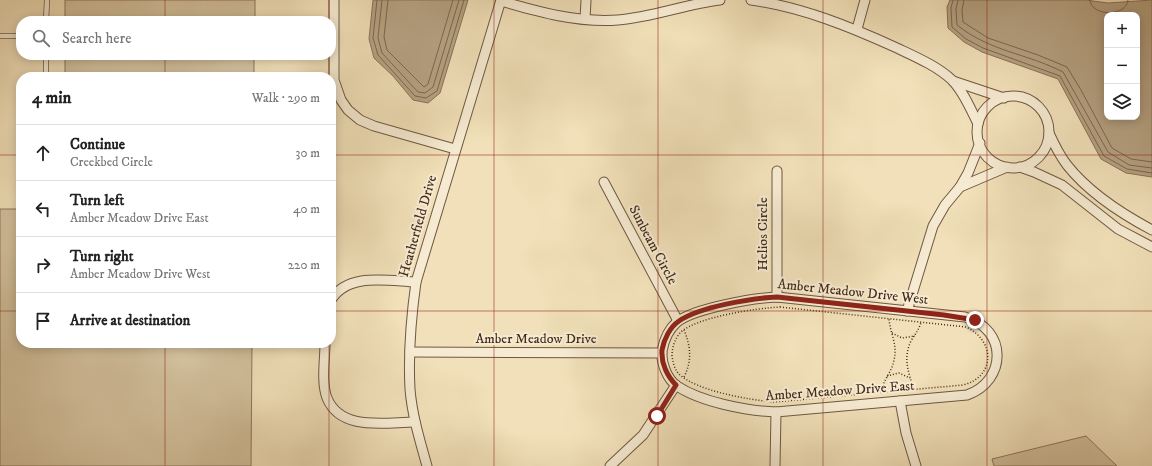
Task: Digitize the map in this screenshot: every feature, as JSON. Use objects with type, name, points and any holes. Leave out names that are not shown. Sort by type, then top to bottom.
[{"type":"street","points":[[334,0],[334,16]]},
{"type":"street","points":[[501,0],[559,16],[585,19],[628,19],[720,0]]},
{"type":"street","name":"Heatherfield Drive","points":[[427,466],[415,422],[410,390],[410,330],[416,282],[501,0]]},
{"type":"street","points":[[585,19],[586,0]]},
{"type":"street","points":[[751,0],[786,7],[857,29],[912,54],[941,71],[953,81],[964,97],[978,124],[980,143],[989,159],[995,163],[1007,167],[1020,167],[1030,164],[1040,157],[1045,150],[1049,133]]},
{"type":"street","points":[[857,29],[865,0]]},
{"type":"street","points":[[334,60],[334,72]]},
{"type":"street","points":[[953,81],[1004,98],[1024,98],[1039,108],[1047,123],[1049,133],[1066,165],[1084,184],[1125,214],[1152,230]]},
{"type":"street","points":[[336,86],[341,100],[348,110],[360,120],[374,126],[455,149]]},
{"type":"street","points":[[978,124],[982,114],[988,107],[1004,98]]},
{"type":"street","points":[[906,311],[932,226],[945,205],[960,188],[968,173],[980,143]]},
{"type":"street","points":[[960,188],[1007,167]]},
{"type":"street","points":[[1020,167],[1062,184],[1118,229],[1152,247]]},
{"type":"street","name":"Helios Circle","points":[[777,171],[777,297]]},
{"type":"street","name":"Sunbeam Circle","points":[[604,182],[678,322]]},
{"type":"street","points":[[336,293],[338,290],[352,283],[363,281],[416,282]]},
{"type":"street","name":"Amber Meadow Drive West","points":[[678,322],[702,312],[734,303],[777,297],[975,320],[987,328],[991,334],[997,354]]},
{"type":"street","points":[[610,466],[643,436],[676,385],[665,370],[662,354],[666,338],[678,322]]},
{"type":"street","points":[[325,348],[325,387],[327,398],[341,416],[351,421],[361,423],[415,422]]},
{"type":"street","name":"Amber Meadow Drive","points":[[410,352],[662,354]]},
{"type":"street","name":"Amber Meadow Drive East","points":[[676,385],[698,395],[737,407],[776,412],[955,396],[974,392],[982,388],[992,377],[995,371],[997,354]]},
{"type":"street","points":[[900,401],[906,433],[916,466]]},
{"type":"street","points":[[775,466],[776,412]]},
{"type":"lane","points":[[46,16],[47,0]]},
{"type":"lane","points":[[0,36],[16,36]]},
{"type":"lane","points":[[46,60],[46,72]]},
{"type":"path","points":[[760,308],[793,308],[889,319],[966,327],[975,331],[982,338],[986,346],[988,362],[981,375],[970,384],[774,402],[747,399],[727,394],[684,377],[674,365],[672,353],[675,340],[684,330],[715,318],[760,308]]},
{"type":"path","points":[[881,392],[895,359],[895,340],[889,319]]},
{"type":"path","points":[[914,389],[906,364],[906,356],[910,342],[922,322]]},
{"type":"path","points":[[684,330],[690,348],[687,371],[684,377]]},
{"type":"path","points":[[892,333],[902,338],[915,335]]},
{"type":"path","points":[[887,376],[900,373],[910,378]]},
{"type":"shaded area","points":[[65,0],[255,0],[255,16],[65,16]]},
{"type":"shaded area","points":[[65,60],[254,60],[254,72],[65,72]]},
{"type":"shaded area","points":[[0,209],[16,209],[16,348],[252,348],[251,466],[0,466]]},
{"type":"shaded area","points":[[1086,436],[1117,466],[994,466],[992,459]]},
{"type":"water","points":[[373,0],[468,0],[440,93],[428,103],[413,100],[393,76],[374,58],[369,39]]},
{"type":"water","points":[[950,0],[1086,0],[1108,3],[1152,0],[1152,177],[1126,173],[1101,159],[1058,79],[982,52],[964,42],[948,28],[947,7]]},
{"type":"route","points":[[657,416],[676,385],[670,379],[663,362],[663,346],[669,331],[684,318],[702,312],[752,299],[777,297],[966,317],[975,320]]}]
